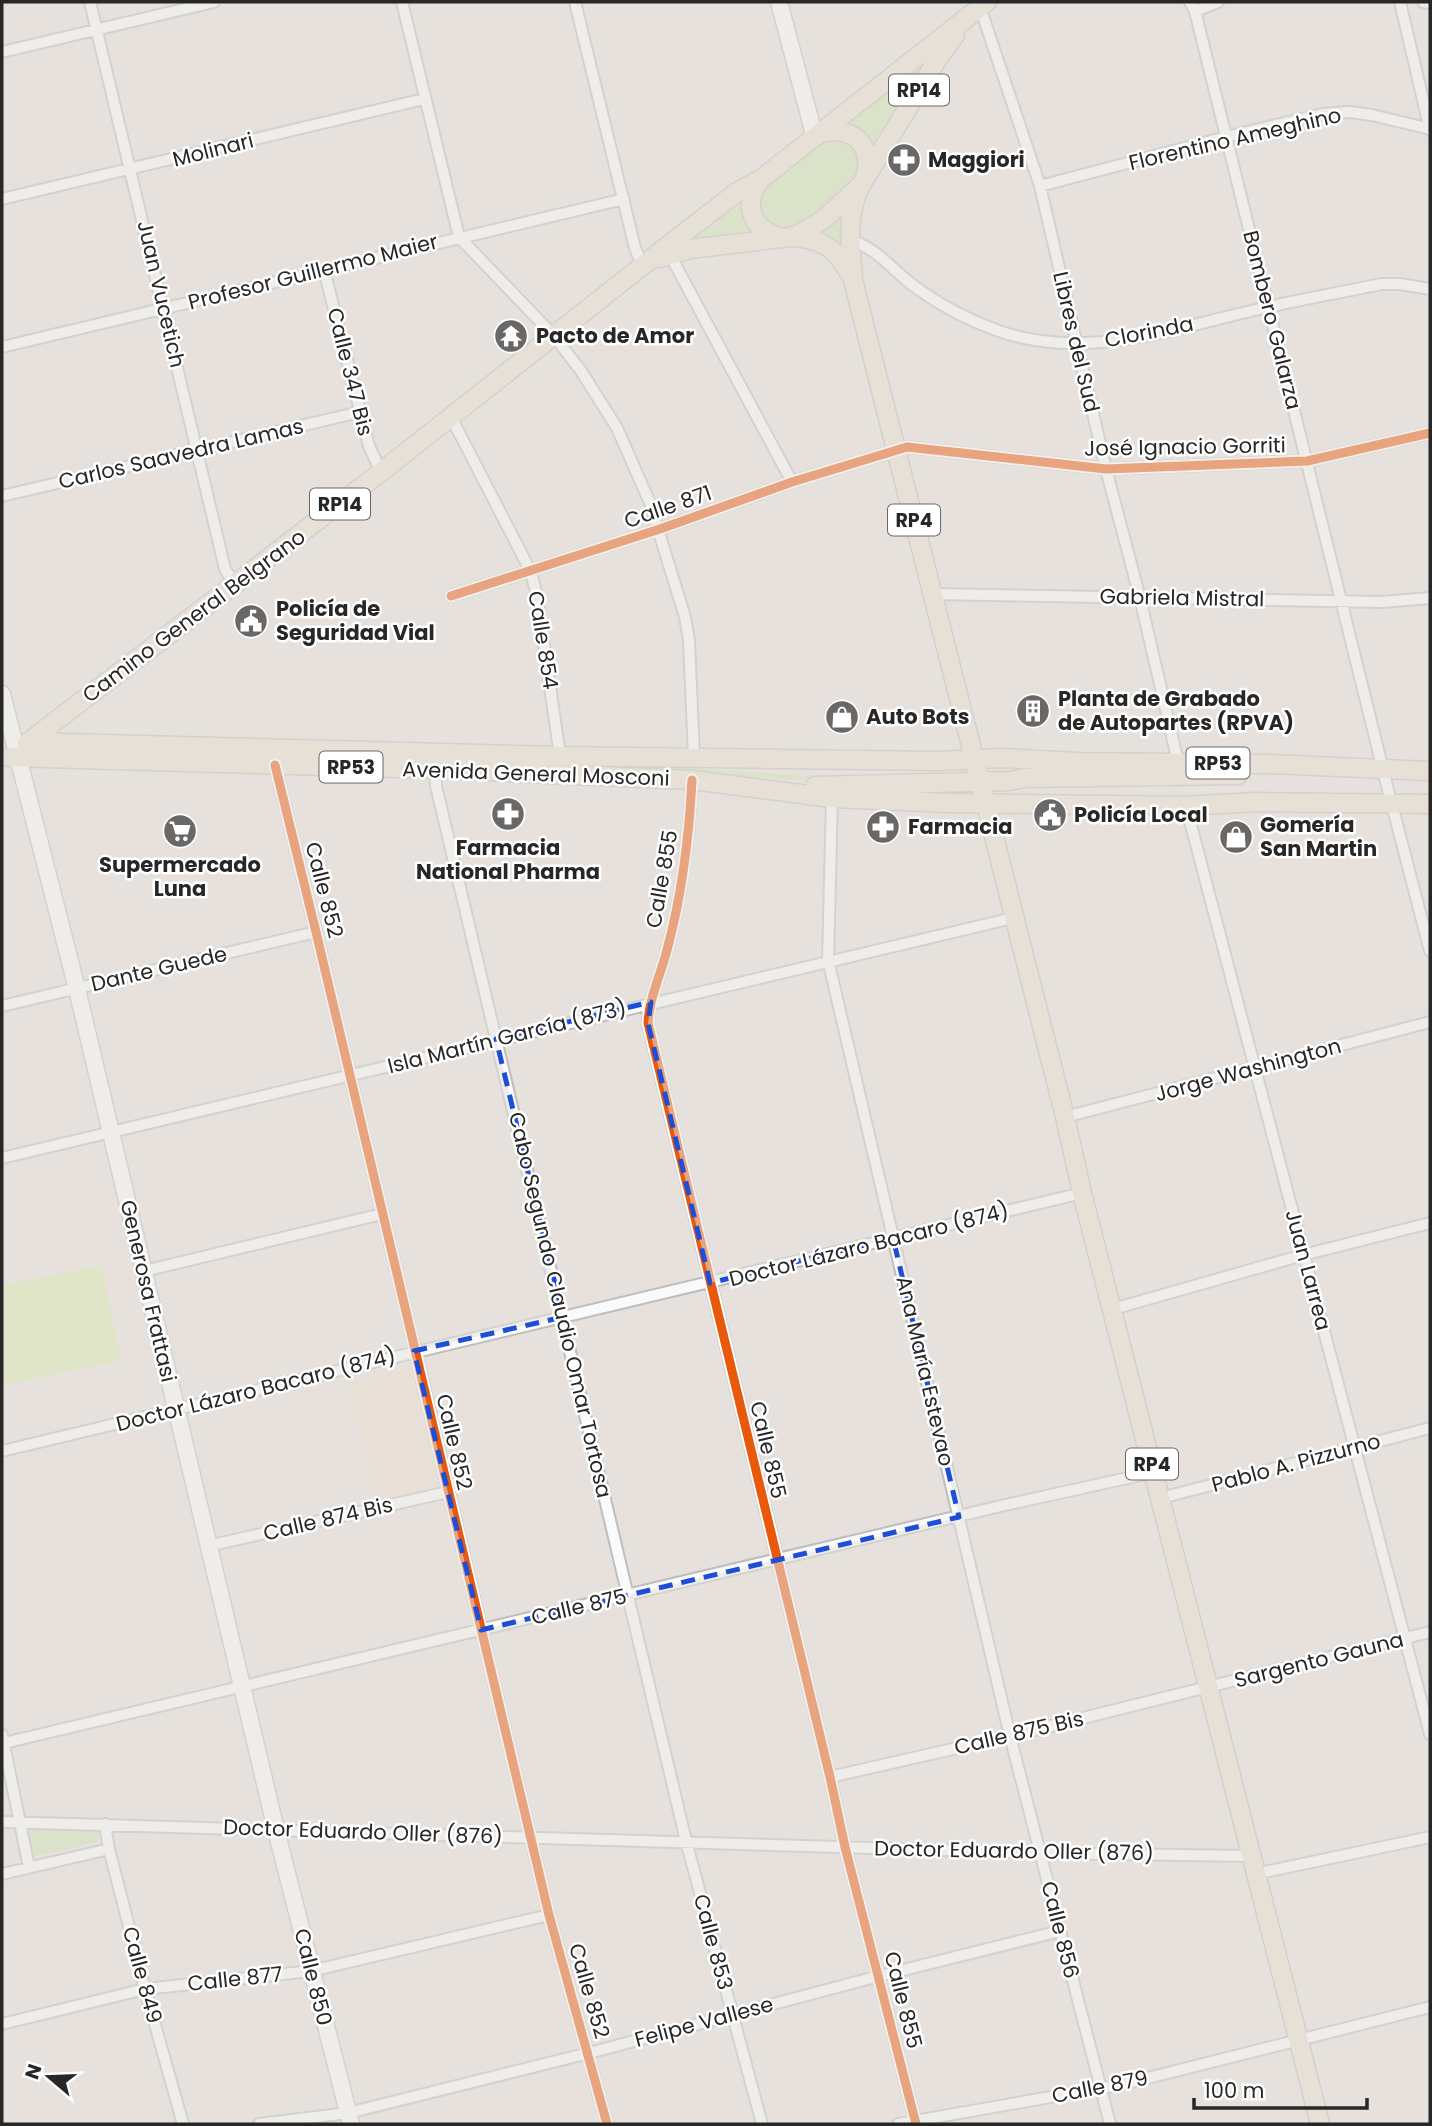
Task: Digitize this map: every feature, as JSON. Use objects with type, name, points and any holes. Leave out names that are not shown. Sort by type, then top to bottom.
[{"type":"main road","points":[[779,2],[818,135]]},
{"type":"main road","name":"Camino General Belgrano","points":[[11,752],[235,585],[737,192],[761,179],[984,5]]},
{"type":"main road","name":"Camino General Belgrano","points":[[646,264],[701,247],[787,237],[814,226],[863,181],[944,49],[984,5]]},
{"type":"main road","name":"RP4","points":[[818,135],[846,132],[865,147],[868,156],[850,219],[853,281],[1065,1117],[1082,1194],[1320,2124]]},
{"type":"main road","name":"RP4","points":[[761,179],[752,199],[753,217],[761,229],[787,237],[813,240],[833,250],[853,281]]},
{"type":"main road","name":"Generosa Frattasi","points":[[2,694],[11,752],[77,989],[276,1830]]},
{"type":"main road","name":"Avenida General Mosconi","points":[[11,752],[939,761],[974,759]]},
{"type":"main road","name":"Avenida General Mosconi","points":[[11,752],[275,765],[692,780],[832,798],[985,803]]},
{"type":"main road","name":"RP53","points":[[974,759],[1178,762],[1430,771]]},
{"type":"main road","name":"RP53","points":[[692,780],[819,786],[979,782],[1025,778],[1282,774],[1357,768]]},
{"type":"main road","name":"RP53","points":[[985,803],[1186,806],[1254,802],[1430,804]]},
{"type":"main road","name":"Calle 850","points":[[276,1830],[350,2119]]},
{"type":"street","name":"Juan Vucetich","points":[[90,2],[225,569],[235,585]]},
{"type":"street","points":[[2,52],[214,2]]},
{"type":"street","points":[[402,2],[459,237],[554,336],[595,391],[617,428],[640,476],[677,584],[689,640],[694,757]]},
{"type":"street","points":[[575,2],[635,248],[646,264]]},
{"type":"street","points":[[1192,6],[1218,2]]},
{"type":"street","points":[[1400,2],[1430,129]]},
{"type":"street","points":[[1423,2],[1430,3]]},
{"type":"street","name":"Libres del Sud","points":[[984,5],[1040,186],[1178,762]]},
{"type":"street","name":"Bombero Galarza","points":[[1192,6],[1430,951]]},
{"type":"street","name":"Molinari","points":[[2,199],[424,99]]},
{"type":"street","name":"Florentino Ameghino","points":[[1040,186],[1322,114],[1350,112],[1395,119],[1430,129]]},
{"type":"street","name":"Profesor Guillermo Maier","points":[[2,347],[624,199]]},
{"type":"street","name":"Clorinda","points":[[850,240],[870,247],[911,283],[971,319],[1000,332],[1035,340],[1077,344],[1144,336],[1269,306],[1381,284],[1430,289]]},
{"type":"street","points":[[670,255],[792,482]]},
{"type":"street","name":"Calle 347 Bis","points":[[324,270],[369,446],[381,472]]},
{"type":"street","name":"Carlos Saavedra Lamas","points":[[2,496],[360,412]]},
{"type":"street","name":"Calle 854","points":[[451,417],[531,572],[537,596],[560,756]]},
{"type":"street","name":"José Ignacio Gorriti","points":[[896,450],[915,447],[1106,470],[1307,461],[1430,433]]},
{"type":"street","name":"Calle 871","points":[[452,596],[660,530],[792,482],[896,450]]},
{"type":"street","name":"Gabriela Mistral","points":[[933,594],[1343,601],[1406,601],[1430,598]]},
{"type":"street","name":"Calle 852","points":[[275,765],[549,1915],[607,2124]]},
{"type":"street","name":"Cabo Segundo Claudio Omar Tortosa","points":[[435,769],[436,786],[686,1841]]},
{"type":"street","name":"Calle 855","points":[[692,780],[682,881],[648,1023],[845,1847],[915,2122]]},
{"type":"street","name":"Ana María Estevao","points":[[832,798],[828,960],[1010,1736]]},
{"type":"street","name":"Juan Larrea","points":[[1186,806],[1430,1734]]},
{"type":"street","name":"Isla Martín García (873)","points":[[2,1157],[1013,918]]},
{"type":"street","name":"Dante Guede","points":[[2,1006],[316,932]]},
{"type":"street","name":"Jorge Washington","points":[[1065,1117],[1430,1022]]},
{"type":"street","name":"Doctor Lázaro Bacaro (874)","points":[[2,1451],[1082,1194]]},
{"type":"street","points":[[144,1271],[382,1214]]},
{"type":"street","points":[[1113,1309],[1303,1255],[1430,1223]]},
{"type":"street","name":"Pablo A. Pizzurno","points":[[1161,1498],[1430,1428]]},
{"type":"street","name":"Calle 875","points":[[3,1739],[242,1688],[1154,1472]]},
{"type":"street","name":"Calle 874 Bis","points":[[208,1546],[448,1492]]},
{"type":"street","name":"Sargento Gauna","points":[[1208,1688],[1430,1632]]},
{"type":"street","name":"Calle 875 Bis","points":[[830,1777],[1208,1688]]},
{"type":"street","name":"Calle 856","points":[[1010,1736],[1110,2124]]},
{"type":"street","points":[[3,1739],[29,1867]]},
{"type":"street","points":[[2,1822],[105,1824]]},
{"type":"street","name":"Doctor Eduardo Oller (876)","points":[[105,1824],[1041,1853],[1253,1865],[1430,1837]]},
{"type":"street","name":"Calle 849","points":[[105,1824],[145,1989],[183,2124]]},
{"type":"street","name":"Calle 853","points":[[686,1841],[762,2124]]},
{"type":"street","points":[[2,1874],[109,1849]]},
{"type":"street","name":"Calle 877","points":[[2,2024],[145,1989],[311,1971],[549,1915]]},
{"type":"street","name":"Felipe Vallese","points":[[259,2124],[350,2119],[879,1976],[1060,1931]]},
{"type":"street","name":"Calle 879","points":[[898,2124],[1101,2088],[1430,2007]]},
{"type":"highlighted area","points":[[651,1002],[648,1023],[710,1283],[893,1238],[959,1517],[481,1630],[414,1351],[563,1317],[496,1039]]},
{"type":"shaded area","points":[[412,1367],[441,1487],[378,1502],[347,1384]]},
{"type":"green space","points":[[920,67],[924,72],[872,158],[842,125]]},
{"type":"green space","points":[[825,138],[849,140],[863,160],[853,186],[814,219],[780,232],[760,217],[759,198],[762,190]]},
{"type":"green space","points":[[744,195],[760,232],[689,241],[689,238]]},
{"type":"green space","points":[[843,210],[849,264],[808,234]]},
{"type":"green space","points":[[33,749],[692,768],[809,776],[814,779],[813,781],[696,774]]},
{"type":"green space","points":[[101,1265],[121,1360],[2,1386],[2,1286]]},
{"type":"green space","points":[[35,1828],[99,1830],[100,1838],[94,1843],[35,1857],[31,1852],[28,1833]]},
{"type":"cycle path","points":[[451,596],[660,529],[792,482],[907,447],[1106,469],[1307,461],[1430,433]]},
{"type":"cycle path","points":[[275,765],[549,1915],[607,2124]]},
{"type":"cycle path","points":[[692,780],[681,887],[648,1023],[845,1847],[916,2124]]},
{"type":"place","name":"Maggiori","points":[[904,160]]},
{"type":"place","name":"Pacto de Amor","points":[[511,336]]},
{"type":"place","name":"Policía de Seguridad Vial","points":[[251,621]]},
{"type":"place","name":"Planta de Grabado de Autopartes (RPVA)","points":[[1033,711]]},
{"type":"place","name":"Auto Bots","points":[[842,717]]},
{"type":"place","name":"Farmacia National Pharma","points":[[508,814]]},
{"type":"place","name":"Policía Local","points":[[1050,815]]},
{"type":"place","name":"Farmacia","points":[[883,827]]},
{"type":"place","name":"Supermercado Luna","points":[[180,831]]},
{"type":"place","name":"Gomería San Martin","points":[[1236,837]]}]
